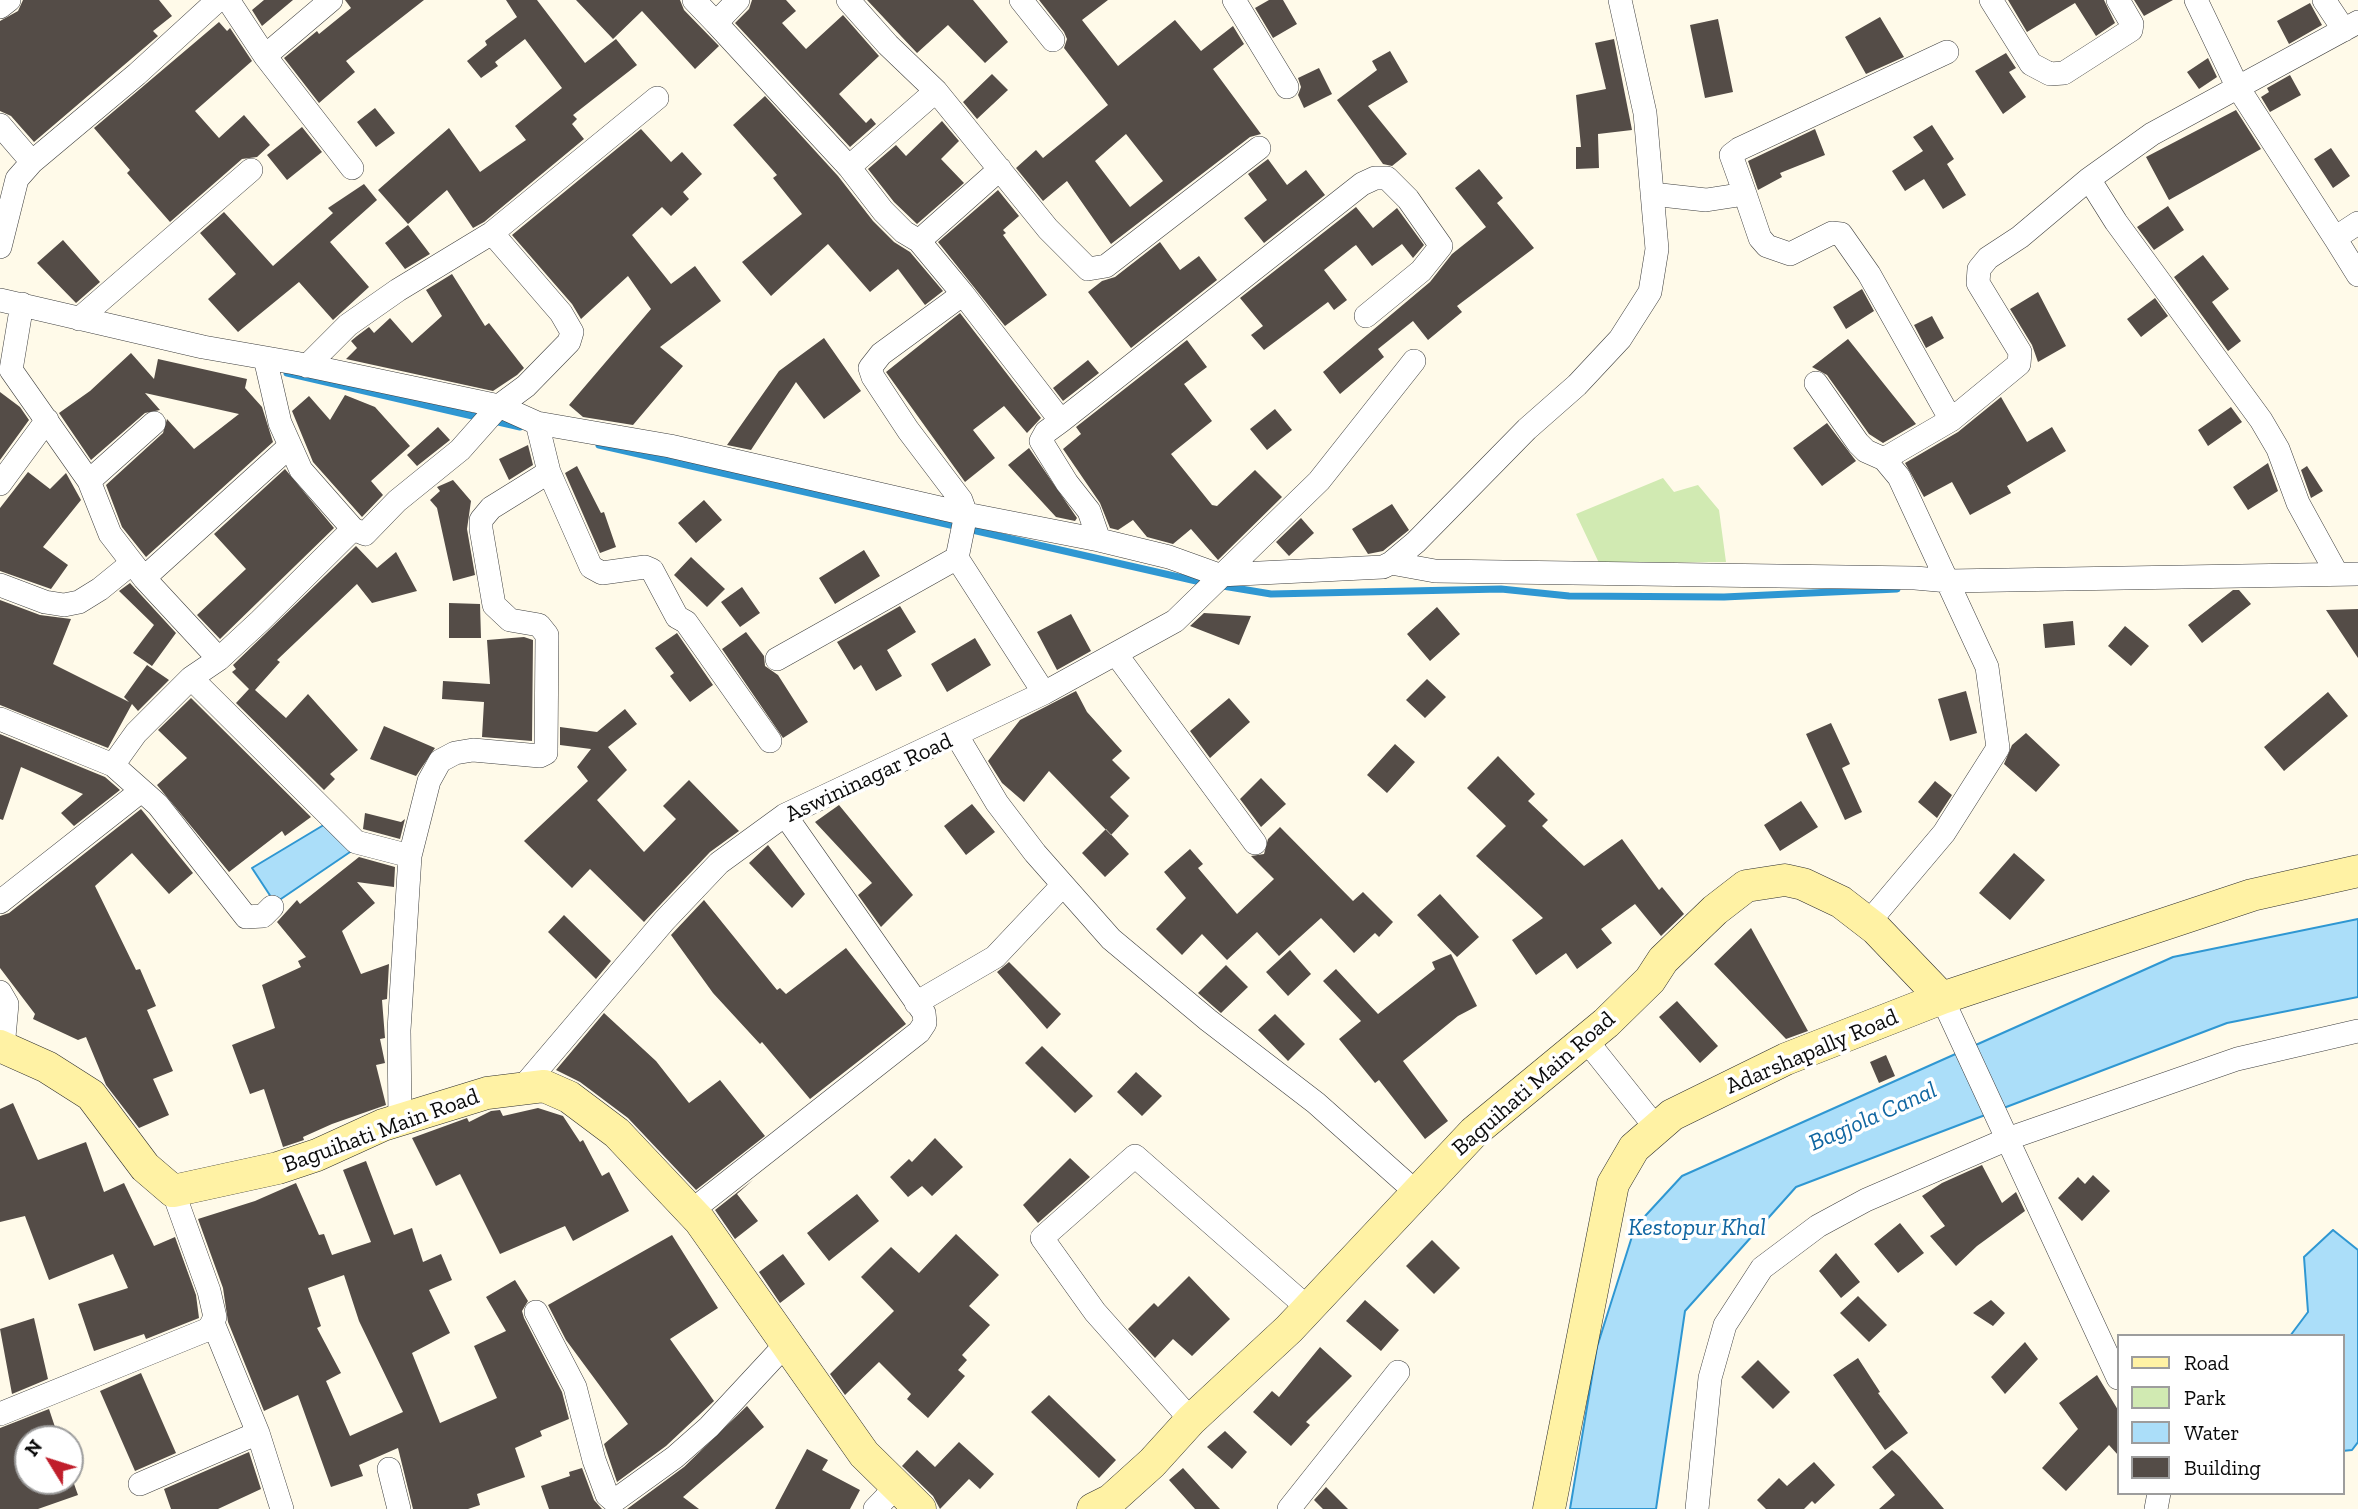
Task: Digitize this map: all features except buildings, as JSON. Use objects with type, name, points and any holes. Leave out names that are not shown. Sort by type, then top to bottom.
[{"type":"street","points":[[0,8],[9,0]]},
{"type":"street","points":[[0,247],[17,179],[32,162],[218,0]]},
{"type":"street","points":[[228,0],[265,56],[352,168]]},
{"type":"street","points":[[265,56],[331,0]]},
{"type":"street","points":[[694,0],[849,167],[883,211],[904,232],[919,241],[1061,421]]},
{"type":"street","points":[[716,23],[738,0]]},
{"type":"street","points":[[848,0],[888,45],[936,91],[1088,269],[1095,270],[1106,266],[1157,225],[1203,194],[1259,148]]},
{"type":"street","points":[[1021,0],[1053,40]]},
{"type":"street","points":[[1234,0],[1287,87]]},
{"type":"street","points":[[1391,563],[1527,429],[1577,385],[1620,339],[1650,292],[1657,249],[1645,113],[1620,0]]},
{"type":"street","points":[[1991,0],[2031,64],[2050,74],[2064,73],[2131,30],[2132,24],[2118,0]]},
{"type":"street","points":[[2196,0],[2238,86],[2358,275]]},
{"type":"street","points":[[1884,459],[1951,419],[2019,364],[2020,352],[1979,283],[1979,269],[1988,258],[2020,237],[2089,179],[2152,134],[2351,26],[2324,0]]},
{"type":"street","points":[[1947,52],[1731,155],[1760,238],[1767,246],[1790,254],[1832,233],[1841,234],[1869,274],[1951,419]]},
{"type":"street","points":[[849,167],[936,91]]},
{"type":"street","points":[[307,366],[348,325],[492,233],[657,97]]},
{"type":"street","points":[[0,125],[32,162]]},
{"type":"street","points":[[919,241],[1000,169]]},
{"type":"street","points":[[79,319],[251,170]]},
{"type":"street","points":[[1099,540],[1089,511],[1067,483],[1041,440],[1046,432],[1362,184],[1375,178],[1387,178],[1408,200],[1441,246],[1421,271],[1366,316]]},
{"type":"street","points":[[2089,179],[2261,420],[2278,449],[2298,503],[2348,574]]},
{"type":"street","points":[[1652,194],[1706,200],[1745,194]]},
{"type":"street","points":[[2335,238],[2358,223]]},
{"type":"street","points":[[265,358],[280,423],[301,470],[353,529],[365,534],[397,501],[460,450],[496,410],[526,386],[569,342],[572,332],[561,313],[492,233]]},
{"type":"street","points":[[963,294],[881,354],[870,368],[873,377],[961,500],[962,532],[1044,693]]},
{"type":"street","points":[[219,659],[138,570],[110,534],[89,481],[10,370],[15,308],[307,366],[496,410],[537,423],[670,446],[962,532],[1099,540],[1169,557],[1213,582],[1365,568],[1391,563],[1435,571],[1915,578],[1951,587],[2348,574]]},
{"type":"street","name":"Aswininagar Road","points":[[522,1088],[664,921],[719,863],[785,815],[1044,693],[1175,621],[1319,481],[1413,361]]},
{"type":"street","points":[[1816,383],[1858,443],[1866,451],[1884,459],[1899,477],[1987,667],[1998,748],[1944,833],[1868,923]]},
{"type":"street","points":[[0,484],[47,420]]},
{"type":"street","points":[[89,481],[154,423]]},
{"type":"street","points":[[537,423],[549,472],[591,566],[602,573],[645,567],[652,570],[677,617],[686,622],[770,741]]},
{"type":"street","points":[[0,585],[44,602],[64,605],[79,602],[138,570],[290,446]]},
{"type":"street","points":[[400,1120],[399,1030],[410,856],[429,781],[440,761],[455,753],[473,750],[540,756],[546,753],[547,635],[540,625],[510,620],[494,606],[485,567],[481,520],[491,508],[549,472]]},
{"type":"street","points":[[113,765],[136,733],[191,678],[219,659],[353,529]]},
{"type":"street","points":[[777,659],[962,532]]},
{"type":"street","points":[[1116,654],[1255,843]]},
{"type":"street","points":[[191,678],[307,795],[341,824],[356,842],[410,856]]},
{"type":"street","points":[[0,719],[113,765],[181,832],[246,917],[262,916],[272,907]]},
{"type":"street","points":[[957,736],[997,803],[1062,886],[1111,939],[1208,1020],[1316,1104],[1417,1193]]},
{"type":"street","points":[[0,902],[141,791]]},
{"type":"street","points":[[690,1212],[919,1032],[925,1023],[924,1013],[785,815]]},
{"type":"street","name":"Adarshapally Road","points":[[1549,1509],[1613,1184],[1634,1148],[1672,1115],[1786,1059],[1942,998],[2252,895],[2358,871]]},
{"type":"street","name":"Baguihati Main Road","points":[[1093,1509],[1111,1500],[1152,1463],[1191,1419],[1308,1308],[1474,1132],[1586,1040],[1650,980],[1663,960],[1688,936],[1746,887],[1785,880],[1803,884],[1841,902],[1868,923],[1942,998]]},
{"type":"street","points":[[916,1003],[995,957],[1062,886]]},
{"type":"street","points":[[0,992],[7,1004],[2,1047],[47,1067],[90,1095],[145,1167],[173,1191],[209,1291],[213,1323],[258,1433],[282,1509]]},
{"type":"street","points":[[1942,998],[2010,1138],[2116,1374]]},
{"type":"street","points":[[1697,1509],[1710,1378],[1725,1325],[1762,1268],[1818,1226],[1866,1200],[2010,1138],[2236,1059],[2358,1031]]},
{"type":"street","points":[[1586,1040],[1657,1129]]},
{"type":"street","name":"Baguihati Main Road","points":[[173,1191],[278,1168],[457,1100],[544,1086],[569,1097],[617,1133],[690,1212],[718,1245],[864,1454],[920,1509]]},
{"type":"street","points":[[1191,1419],[1095,1312],[1042,1238],[1135,1156],[1308,1308]]},
{"type":"street","points":[[536,1312],[575,1387],[594,1460],[607,1495],[614,1501],[674,1457],[709,1427],[787,1343]]},
{"type":"street","points":[[0,1414],[209,1329],[213,1323]]},
{"type":"street","points":[[1289,1509],[1398,1372]]},
{"type":"street","points":[[140,1484],[258,1433]]},
{"type":"street","points":[[389,1469],[399,1509]]},
{"type":"street","points":[[875,1509],[897,1486]]},
{"type":"green space","points":[[1663,478],[1674,492],[1698,485],[1719,510],[1726,562],[1599,563],[1576,514]]},
{"type":"water","points":[[332,820],[353,850],[275,903],[252,868]]},
{"type":"water","name":"Kestopur Khal","points":[[2358,919],[2358,997],[2227,1023],[1796,1187],[1685,1311],[1656,1509],[1570,1509],[1597,1347],[1635,1227],[1682,1176],[2173,957]]},
{"type":"water","points":[[2333,1230],[2358,1250],[2358,1442],[2352,1450],[2344,1451],[2344,1334],[2292,1334],[2308,1312],[2304,1257]]},
{"type":"waterway","points":[[287,373],[520,427]]},
{"type":"waterway","points":[[599,445],[1205,583]]},
{"type":"waterway","points":[[1217,585],[1271,594],[1501,589],[1569,596],[1724,597],[1897,589]]},
{"type":"water label","name":"Bagjola Canal","points":[[1873,1117]]}]
